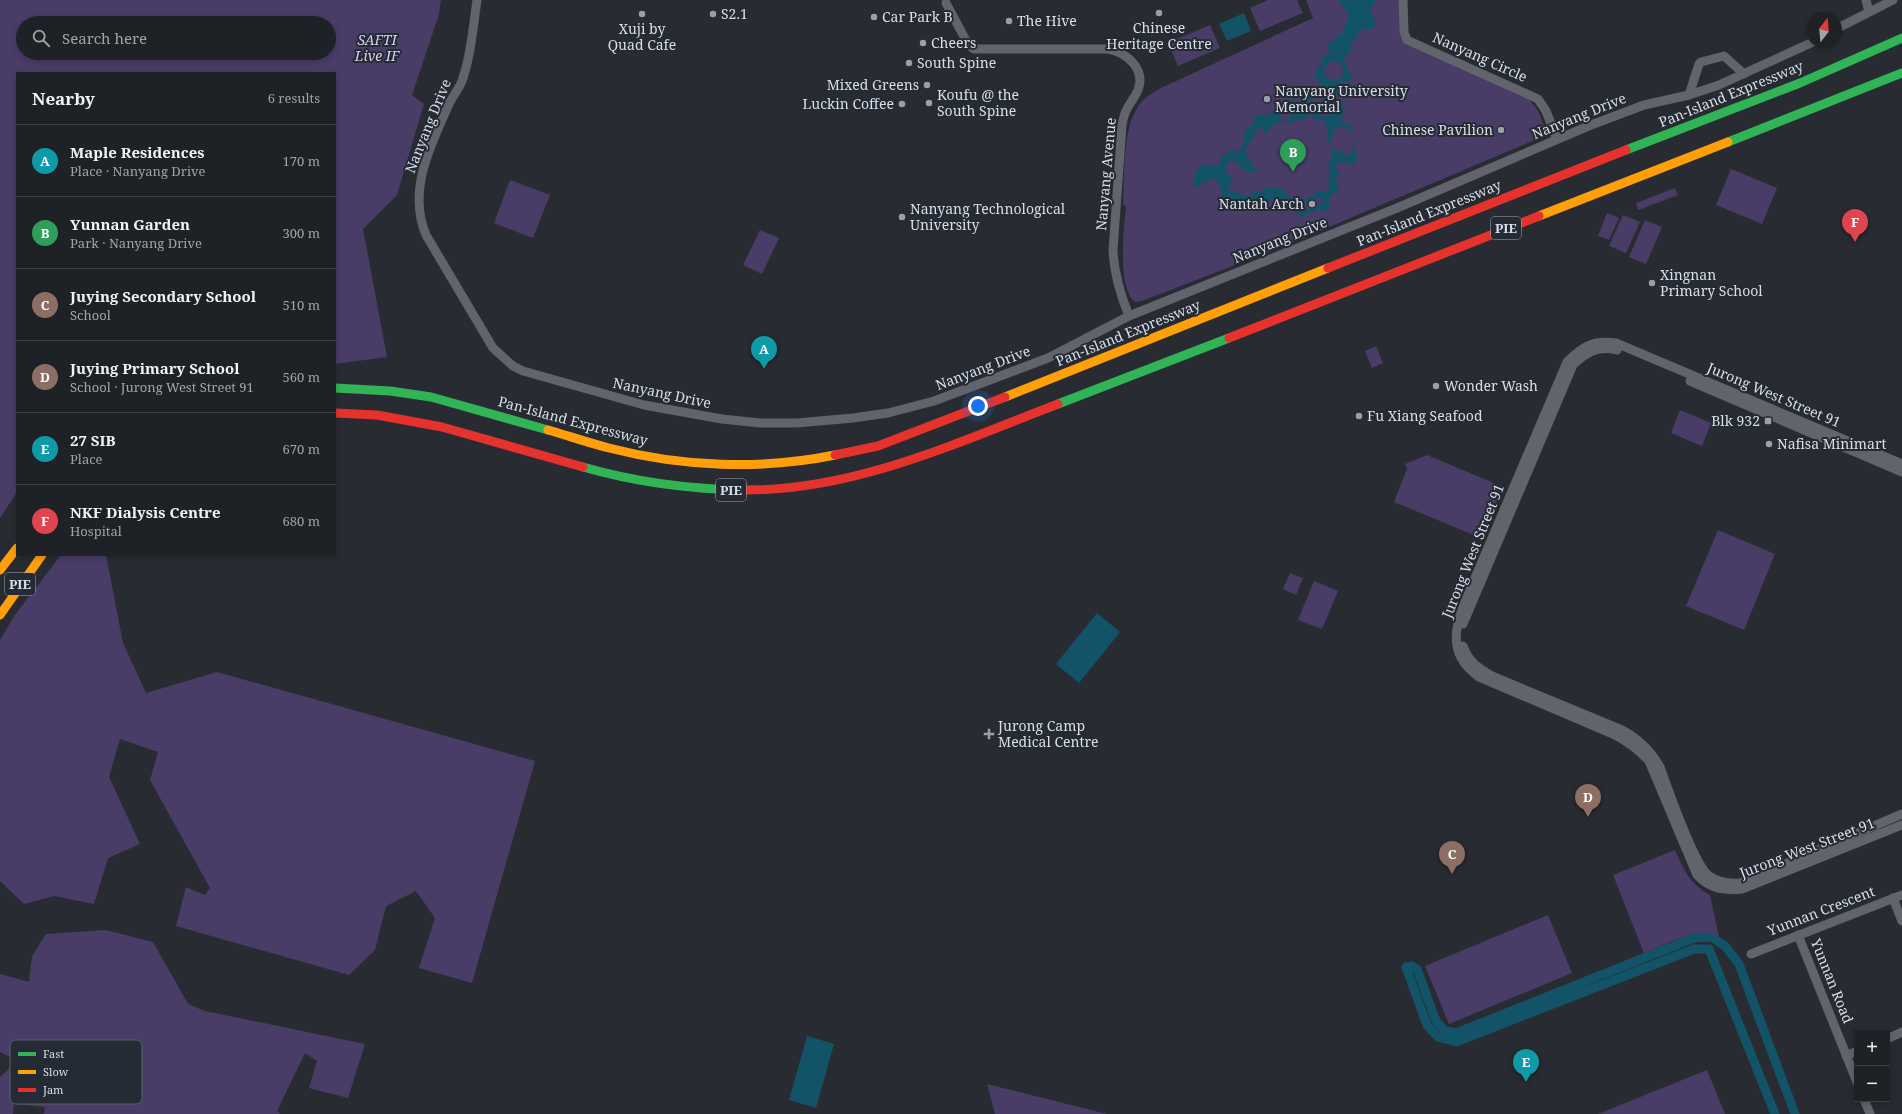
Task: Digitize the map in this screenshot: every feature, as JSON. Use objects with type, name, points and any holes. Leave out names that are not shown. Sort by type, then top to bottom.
[{"type":"highway","name":"Pan-Island Expressway","points":[[336,388],[390,391],[430,397],[499,415],[610,448],[672,460],[718,464],[756,464],[809,460],[878,446],[1547,181],[1800,83],[1902,38]]},
{"type":"highway","name":"PIE","points":[[336,413],[377,415],[442,427],[599,472],[656,484],[702,489],[768,490],[842,480],[881,470],[938,450],[1119,381],[1528,218],[1902,72]]},
{"type":"highway","name":"PIE","points":[[0,570],[16,549]]},
{"type":"highway","name":"PIE","points":[[0,615],[41,556]]},
{"type":"street","name":"Nanyang Drive","points":[[477,0],[466,67],[461,83],[440,126],[422,172],[418,192],[418,209],[421,224],[426,235],[493,348],[512,366],[523,371],[623,400],[722,419],[768,423],[826,421],[888,413],[934,401],[1048,358],[1129,316],[1396,208],[1558,139],[1644,105],[1689,95],[1744,74],[1806,45]]},
{"type":"street","name":"Nanyang Circle","points":[[1403,0],[1405,35],[1411,42],[1530,95],[1542,102],[1558,139]]},
{"type":"street","points":[[1866,0],[1869,12]]},
{"type":"street","points":[[1842,26],[1893,0]]},
{"type":"street","name":"Nanyang Avenue","points":[[946,3],[969,46],[974,49],[1109,49],[1124,54],[1135,66],[1138,74],[1138,90],[1126,111],[1122,124],[1113,250],[1118,288],[1129,316]]},
{"type":"street","points":[[1689,95],[1701,62],[1724,56],[1744,74]]},
{"type":"street","name":"Jurong West Street 91","points":[[1902,464],[1616,343],[1602,341],[1587,346],[1567,362],[1466,599],[1457,621],[1455,634],[1461,658],[1469,670],[1479,677],[1613,734],[1626,740],[1638,749],[1649,761],[1697,875],[1703,882],[1712,887],[1727,891],[1742,889],[1902,825]]},
{"type":"street","name":"Jurong West Street 91","points":[[1902,472],[1616,349],[1603,348],[1590,351],[1581,357],[1574,365],[1464,622],[1461,634],[1467,656],[1474,665],[1492,676],[1622,730],[1636,738],[1654,757],[1660,767],[1695,856],[1703,870],[1716,880],[1728,884],[1741,883],[1902,814]]},
{"type":"street","name":"Yunnan Crescent","points":[[1751,954],[1902,895]]},
{"type":"street","points":[[1893,898],[1902,921]]},
{"type":"street","name":"Yunnan Road","points":[[1798,935],[1854,1075]]},
{"type":"street","points":[[1890,1038],[1902,1032]]},
{"type":"street","points":[[1846,1056],[1854,1052]]},
{"type":"street","points":[[1865,1102],[1870,1114]]},
{"type":"green space","name":"SAFTI Live IF","points":[[0,0],[441,0],[439,14],[412,95],[424,104],[397,195],[363,229],[387,357],[336,364],[336,72],[16,72],[16,494],[0,518]]},
{"type":"green space","points":[[1268,0],[1297,0],[1303,13],[1260,31],[1250,8]]},
{"type":"green space","points":[[1306,0],[1399,0],[1400,36],[1408,45],[1529,100],[1540,115],[1545,133],[1542,137],[1284,246],[1142,301],[1135,302],[1129,294],[1124,271],[1123,242],[1126,206],[1123,204],[1126,143],[1128,131],[1138,106],[1147,97],[1161,88],[1313,18]]},
{"type":"green space","points":[[1210,25],[1220,48],[1178,66],[1168,43]]},
{"type":"green space","points":[[1731,169],[1777,188],[1762,224],[1716,205]]},
{"type":"green space","points":[[510,180],[550,195],[533,238],[494,223]]},
{"type":"green space","points":[[1675,188],[1678,195],[1638,210],[1636,203]]},
{"type":"green space","points":[[1607,213],[1619,218],[1609,240],[1598,236]]},
{"type":"green space","points":[[1623,215],[1640,222],[1626,253],[1609,246]]},
{"type":"green space","points":[[1645,220],[1662,227],[1646,264],[1629,257]]},
{"type":"green space","points":[[760,230],[779,238],[762,274],[743,265]]},
{"type":"green space","points":[[1376,346],[1383,363],[1372,368],[1365,351]]},
{"type":"green space","points":[[1680,410],[1711,423],[1702,446],[1671,433]]},
{"type":"green space","points":[[1427,455],[1503,487],[1481,538],[1394,502],[1407,469],[1405,464]]},
{"type":"green space","points":[[1718,530],[1775,554],[1744,630],[1686,606]]},
{"type":"green space","points":[[60,556],[106,556],[123,643],[146,693],[217,672],[535,761],[472,983],[419,968],[435,918],[416,891],[386,906],[375,950],[349,975],[176,926],[186,887],[205,895],[210,888],[150,780],[158,752],[120,739],[109,777],[140,844],[108,858],[94,904],[54,896],[24,904],[0,881],[0,640],[14,616]]},
{"type":"green space","points":[[1290,573],[1303,578],[1296,595],[1283,589]]},
{"type":"green space","points":[[1314,581],[1338,591],[1322,629],[1298,620]]},
{"type":"green space","points":[[1675,850],[1688,876],[1703,891],[1710,895],[1719,937],[1699,935],[1680,938],[1644,953],[1613,875]]},
{"type":"green space","points":[[1548,915],[1572,973],[1449,1024],[1425,966]]},
{"type":"green space","points":[[106,930],[153,942],[188,1004],[205,1011],[365,1044],[348,1098],[309,1088],[317,1061],[305,1053],[277,1111],[280,1114],[44,1114],[45,1107],[14,1104],[142,1104],[142,1040],[10,1040],[10,1057],[0,1052],[0,974],[29,982],[32,956],[46,934]]},
{"type":"green space","points":[[10,1068],[10,1104],[14,1104],[13,1114],[0,1114],[0,1077]]},
{"type":"green space","points":[[1707,1070],[1725,1114],[1598,1114]]},
{"type":"green space","points":[[987,1084],[1107,1114],[995,1114]]},
{"type":"water","points":[[1339,0],[1376,0],[1370,10],[1376,23],[1372,29],[1359,30],[1349,25],[1348,15]]},
{"type":"water","points":[[1244,13],[1251,31],[1227,41],[1219,24]]},
{"type":"water","points":[[1347,32],[1354,37],[1353,42],[1350,44],[1352,49],[1350,53],[1343,58],[1346,62],[1351,80],[1336,85],[1339,93],[1335,98],[1338,103],[1344,104],[1345,108],[1342,115],[1342,121],[1353,127],[1352,131],[1340,126],[1336,127],[1330,144],[1326,139],[1328,134],[1325,122],[1318,121],[1310,115],[1304,119],[1295,120],[1293,123],[1277,123],[1271,127],[1267,134],[1260,128],[1255,129],[1254,138],[1248,145],[1246,155],[1251,160],[1250,164],[1255,167],[1255,174],[1239,167],[1237,161],[1229,162],[1225,169],[1226,173],[1233,177],[1229,186],[1230,190],[1247,196],[1251,195],[1252,191],[1260,192],[1265,187],[1282,189],[1290,197],[1305,200],[1317,192],[1327,191],[1330,189],[1328,179],[1330,172],[1328,165],[1332,156],[1332,148],[1348,155],[1351,153],[1354,145],[1356,146],[1355,153],[1358,158],[1355,164],[1350,165],[1345,162],[1335,165],[1335,170],[1341,173],[1335,179],[1339,188],[1329,199],[1329,208],[1326,211],[1319,210],[1301,217],[1294,212],[1290,202],[1281,204],[1268,200],[1259,208],[1247,205],[1244,208],[1241,208],[1236,201],[1230,199],[1225,209],[1222,208],[1220,201],[1222,192],[1217,179],[1206,181],[1199,187],[1195,186],[1194,178],[1200,166],[1204,167],[1207,164],[1217,166],[1221,162],[1222,155],[1228,154],[1230,150],[1239,151],[1242,149],[1245,130],[1252,125],[1256,114],[1266,115],[1275,110],[1276,106],[1289,103],[1294,99],[1302,102],[1306,92],[1319,88],[1319,82],[1314,77],[1316,70],[1321,65],[1322,58],[1329,53],[1328,44],[1333,41],[1333,37],[1344,36]],"holes":[[[1334,61],[1341,64],[1344,71],[1341,78],[1334,81],[1327,78],[1324,71],[1327,64]],[[1319,96],[1329,101],[1334,108],[1334,111],[1325,117],[1321,117],[1318,113],[1310,111],[1308,108],[1309,101]],[[1286,106],[1292,107],[1293,109],[1289,120],[1282,121],[1280,115],[1281,110]],[[1320,197],[1323,203],[1301,212],[1299,207]]]},
{"type":"water","points":[[1097,613],[1120,632],[1079,683],[1056,664]]},
{"type":"water","points":[[807,1036],[834,1044],[816,1108],[789,1100]]},
{"type":"waterway","points":[[1350,34],[1357,18],[1361,0]]},
{"type":"waterway","points":[[1775,1114],[1709,949],[1694,949],[1456,1042],[1438,1037],[1427,1025],[1406,967],[1412,966],[1417,969],[1436,1021],[1444,1030],[1456,1033],[1694,938],[1711,937],[1725,946],[1739,964],[1795,1114]]},
{"type":"traffic: fast","points":[[1626,150],[1800,83],[1902,38]]},
{"type":"traffic: fast","points":[[1728,142],[1902,73]]},
{"type":"traffic: fast","points":[[1058,404],[1229,338]]},
{"type":"traffic: fast","points":[[336,388],[390,391],[431,397],[548,430]]},
{"type":"traffic: fast","points":[[583,467],[622,477],[662,484],[743,490]]},
{"type":"traffic: slow","points":[[1539,216],[1728,142]]},
{"type":"traffic: slow","points":[[1005,397],[1328,268]]},
{"type":"traffic: slow","points":[[548,430],[601,446],[637,454],[693,463],[779,463],[835,455]]},
{"type":"traffic: slow","points":[[0,570],[16,549]]},
{"type":"traffic: slow","points":[[0,615],[41,556]]},
{"type":"traffic: jam","points":[[1328,268],[1626,150]]},
{"type":"traffic: jam","points":[[1229,338],[1539,216]]},
{"type":"traffic: jam","points":[[835,455],[878,446],[1005,397]]},
{"type":"traffic: jam","points":[[743,490],[784,488],[865,474],[943,449],[1058,404]]},
{"type":"traffic: jam","points":[[336,413],[377,415],[442,427],[583,467]]},
{"type":"place","name":"Chinese Heritage Centre","points":[[1159,13]]},
{"type":"place","name":"Xuji by Quad Cafe","points":[[642,14]]},
{"type":"place","name":"S2.1","points":[[713,14]]},
{"type":"place","name":"Car Park B","points":[[874,17]]},
{"type":"place","name":"The Hive","points":[[1009,21]]},
{"type":"place","name":"Cheers","points":[[923,43]]},
{"type":"place","name":"South Spine","points":[[909,63]]},
{"type":"place","name":"Mixed Greens","points":[[927,85]]},
{"type":"place","name":"Nanyang University Memorial","points":[[1267,99]]},
{"type":"place","name":"Koufu @ the South Spine","points":[[929,103]]},
{"type":"place","name":"Luckin Coffee","points":[[902,104]]},
{"type":"place","name":"Chinese Pavilion","points":[[1501,130]]},
{"type":"place","name":"Yunnan Garden","points":[[1293,172]]},
{"type":"place","name":"Nantah Arch","points":[[1312,204]]},
{"type":"place","name":"Nanyang Technological University","points":[[902,217]]},
{"type":"place","name":"NKF Dialysis Centre","points":[[1855,242]]},
{"type":"place","name":"Xingnan Primary School","points":[[1652,283]]},
{"type":"place","name":"Maple Residences","points":[[764,369]]},
{"type":"place","name":"Wonder Wash","points":[[1436,386]]},
{"type":"place","name":"Fu Xiang Seafood","points":[[1359,416]]},
{"type":"place","name":"Blk 932","points":[[1768,421]]},
{"type":"place","name":"Nafisa Minimart","points":[[1769,444]]},
{"type":"place","name":"Jurong Camp Medical Centre","points":[[989,734]]},
{"type":"place","name":"Juying Primary School","points":[[1588,817]]},
{"type":"place","name":"Juying Secondary School","points":[[1452,874]]},
{"type":"place","name":"27 SIB","points":[[1526,1082]]}]
